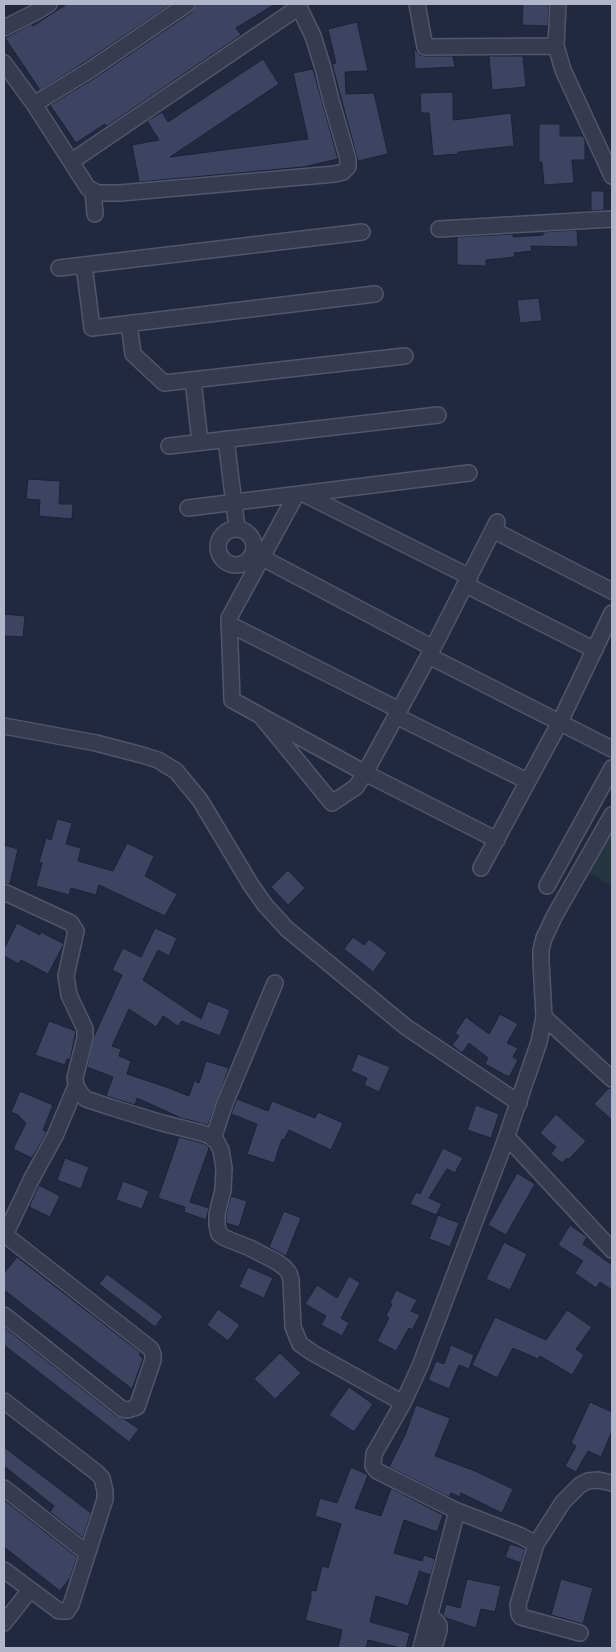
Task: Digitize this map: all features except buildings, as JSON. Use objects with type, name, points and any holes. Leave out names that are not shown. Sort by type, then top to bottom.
[{"type":"street","points":[[4,28],[33,8],[49,4]]},
{"type":"street","points":[[34,104],[90,70],[187,4]]},
{"type":"street","points":[[417,4],[425,47],[556,46]]},
{"type":"street","points":[[558,4],[556,46],[562,70],[612,176]]},
{"type":"street","points":[[4,62],[72,161],[79,175],[93,191],[104,194],[120,193],[335,174],[343,172],[348,167],[346,151],[323,68],[313,36],[299,5],[72,161]]},
{"type":"street","points":[[93,191],[95,214]]},
{"type":"street","points":[[439,229],[612,219]]},
{"type":"street","points":[[59,268],[362,232]]},
{"type":"street","points":[[84,265],[92,328],[374,294]]},
{"type":"street","points":[[129,324],[134,354],[164,383],[405,356]]},
{"type":"street","points":[[193,380],[200,442]]},
{"type":"street","points":[[169,446],[438,415]]},
{"type":"street","points":[[226,439],[238,528]]},
{"type":"street","points":[[188,508],[469,473]]},
{"type":"street","points":[[300,494],[258,555],[229,618],[232,700],[365,773],[497,840]]},
{"type":"street","points":[[300,494],[468,581],[595,650]]},
{"type":"street","points":[[260,715],[332,803],[356,787],[365,773],[431,652],[495,526],[612,591]]},
{"type":"street","points":[[258,555],[246,562],[235,565],[224,561],[218,551],[219,540],[226,531],[238,528],[248,533],[258,555],[431,652],[612,749]]},
{"type":"street","points":[[481,868],[560,722],[612,613]]},
{"type":"street","points":[[229,624],[527,781]]},
{"type":"street","points":[[4,726],[96,743],[142,755],[158,760],[176,771],[200,800],[255,892],[287,929],[406,1027],[519,1103]]},
{"type":"street","points":[[547,886],[612,768]]},
{"type":"street","points":[[536,1544],[519,1535],[457,1512],[374,1468],[372,1461],[374,1454],[404,1403],[420,1366],[519,1103],[539,1042],[544,1017],[541,950],[544,938],[555,915],[612,815]]},
{"type":"street","points":[[4,892],[71,923],[76,931],[66,976],[69,995],[85,1029],[85,1038],[75,1078],[76,1086],[81,1094],[86,1099],[162,1123],[202,1133],[213,1139],[221,1150],[224,1168],[223,1190],[217,1214],[219,1234],[277,1262],[289,1273],[292,1280],[292,1327],[300,1344],[404,1403]]},
{"type":"street","points":[[213,1139],[225,1103],[275,982]]},
{"type":"street","points":[[544,1017],[612,1079]]},
{"type":"street","points":[[4,1315],[122,1409],[133,1410],[137,1406],[153,1360],[151,1349],[5,1235],[32,1178],[55,1136],[76,1086]]},
{"type":"street","points":[[507,1137],[612,1250]]},
{"type":"street","points":[[4,1401],[96,1472],[102,1478],[105,1499],[71,1605],[67,1611],[59,1611],[4,1570]]},
{"type":"street","points":[[580,1633],[521,1617],[518,1606],[536,1544],[563,1502],[580,1485],[588,1481],[598,1480],[612,1484]]},
{"type":"street","points":[[4,1488],[87,1553]]},
{"type":"street","points":[[422,1648],[457,1512]]},
{"type":"street","points":[[4,1623],[30,1590]]},
{"type":"street","points":[[430,1617],[439,1625],[434,1648]]},
{"type":"shaded area","points":[[612,823],[612,886],[586,871]]}]
